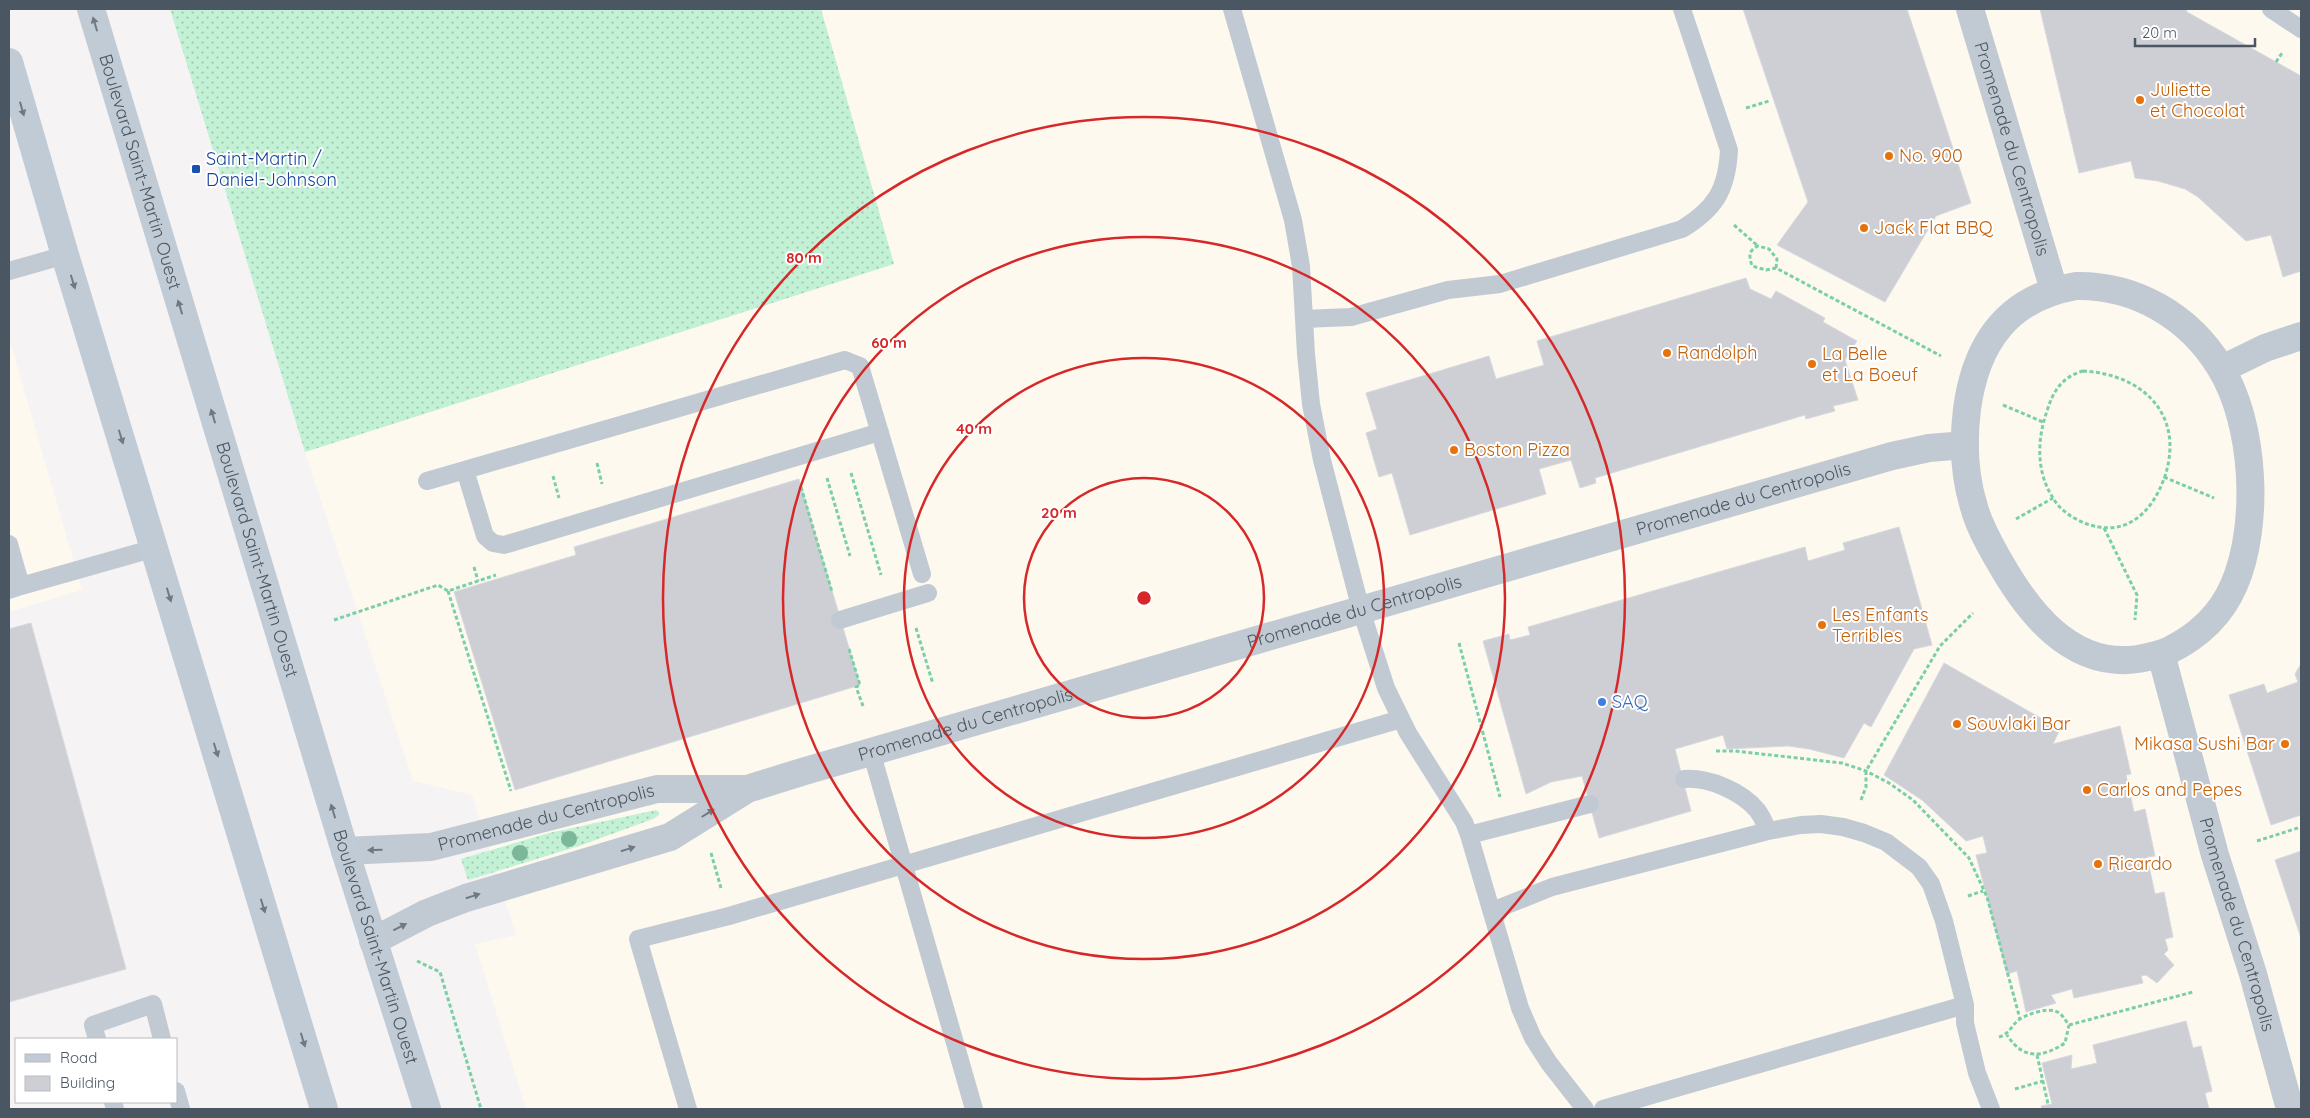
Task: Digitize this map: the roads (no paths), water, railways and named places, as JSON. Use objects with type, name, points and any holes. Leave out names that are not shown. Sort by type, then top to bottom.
[{"type":"main road","name":"Boulevard Saint-Martin Ouest","points":[[91,9],[345,851],[427,1109]]},
{"type":"main road","points":[[9,62],[65,255],[324,1109]]},
{"type":"street","name":"Promenade du Centropolis","points":[[1970,9],[2054,290]]},
{"type":"street","points":[[2087,286],[2128,294],[2154,304],[2186,326],[2222,370],[2235,399],[2247,452],[2250,510],[2246,542],[2239,572],[2219,610],[2190,638],[2161,654],[2124,660],[2094,655],[2066,643],[2042,622],[2013,584],[1978,522],[1968,485],[1965,425],[1970,388],[1984,348],[2000,325],[2023,306],[2054,290],[2087,286]]},
{"type":"street","points":[[2222,370],[2266,348],[2301,336]]},
{"type":"street","name":"Promenade du Centropolis","points":[[373,941],[446,905],[670,837],[747,789],[871,751],[1892,456],[1929,448],[1965,445]]},
{"type":"street","name":"Promenade du Centropolis","points":[[2161,654],[2214,855],[2253,974],[2290,1109]]},
{"type":"street","name":"Promenade du Centropolis","points":[[345,851],[432,847],[656,789],[747,789]]},
{"type":"lane","points":[[1232,9],[1293,220],[1302,266],[1308,376],[1322,460],[1360,610],[1386,688],[1402,720],[1461,818],[1469,835],[1520,1008],[1533,1038],[1549,1064],[1586,1109]]},
{"type":"lane","points":[[1304,319],[1351,317],[1448,290],[1500,284],[1682,230],[1703,215],[1713,205],[1722,189],[1729,150],[1682,9]]},
{"type":"lane","points":[[2271,9],[2301,29]]},
{"type":"lane","points":[[9,270],[65,255]]},
{"type":"lane","points":[[427,481],[845,360],[860,366],[922,574]]},
{"type":"lane","points":[[465,470],[485,536],[493,543],[504,545],[880,432]]},
{"type":"lane","points":[[9,544],[15,588],[155,548]]},
{"type":"lane","points":[[840,620],[928,592]]},
{"type":"lane","points":[[688,1109],[638,939],[729,916],[1402,720]]},
{"type":"lane","points":[[871,751],[974,1109]]},
{"type":"lane","points":[[1684,779],[1697,778],[1734,793],[1757,810],[1768,831]]},
{"type":"lane","points":[[1469,835],[1590,804]]},
{"type":"lane","points":[[1492,911],[1552,888],[1800,824],[1821,824],[1864,832],[1886,842],[1919,867],[1931,884],[1965,1005],[1965,1023],[1977,1073],[1991,1109]]},
{"type":"lane","points":[[97,1038],[93,1025],[153,1004],[162,1038]]},
{"type":"lane","points":[[1603,1109],[1965,1005]]},
{"type":"place","name":"Juliette et Chocolat","points":[[2140,100]]},
{"type":"place","name":"No. 900","points":[[1889,156]]},
{"type":"place","name":"Saint-Martin / Daniel-Johnson","points":[[196,169]]},
{"type":"place","name":"Jack Flat BBQ","points":[[1864,228]]},
{"type":"place","name":"Randolph","points":[[1667,353]]},
{"type":"place","name":"La Belle et La Boeuf","points":[[1812,364]]},
{"type":"place","name":"Boston Pizza","points":[[1454,450]]},
{"type":"place","name":"Les Enfants Terribles","points":[[1822,625]]},
{"type":"place","name":"SAQ","points":[[1602,702]]},
{"type":"place","name":"Souvlaki Bar","points":[[1957,724]]},
{"type":"place","name":"Mikasa Sushi Bar","points":[[2285,744]]},
{"type":"place","name":"Carlos and Pepes","points":[[2087,790]]},
{"type":"place","name":"Ricardo","points":[[2098,864]]}]
